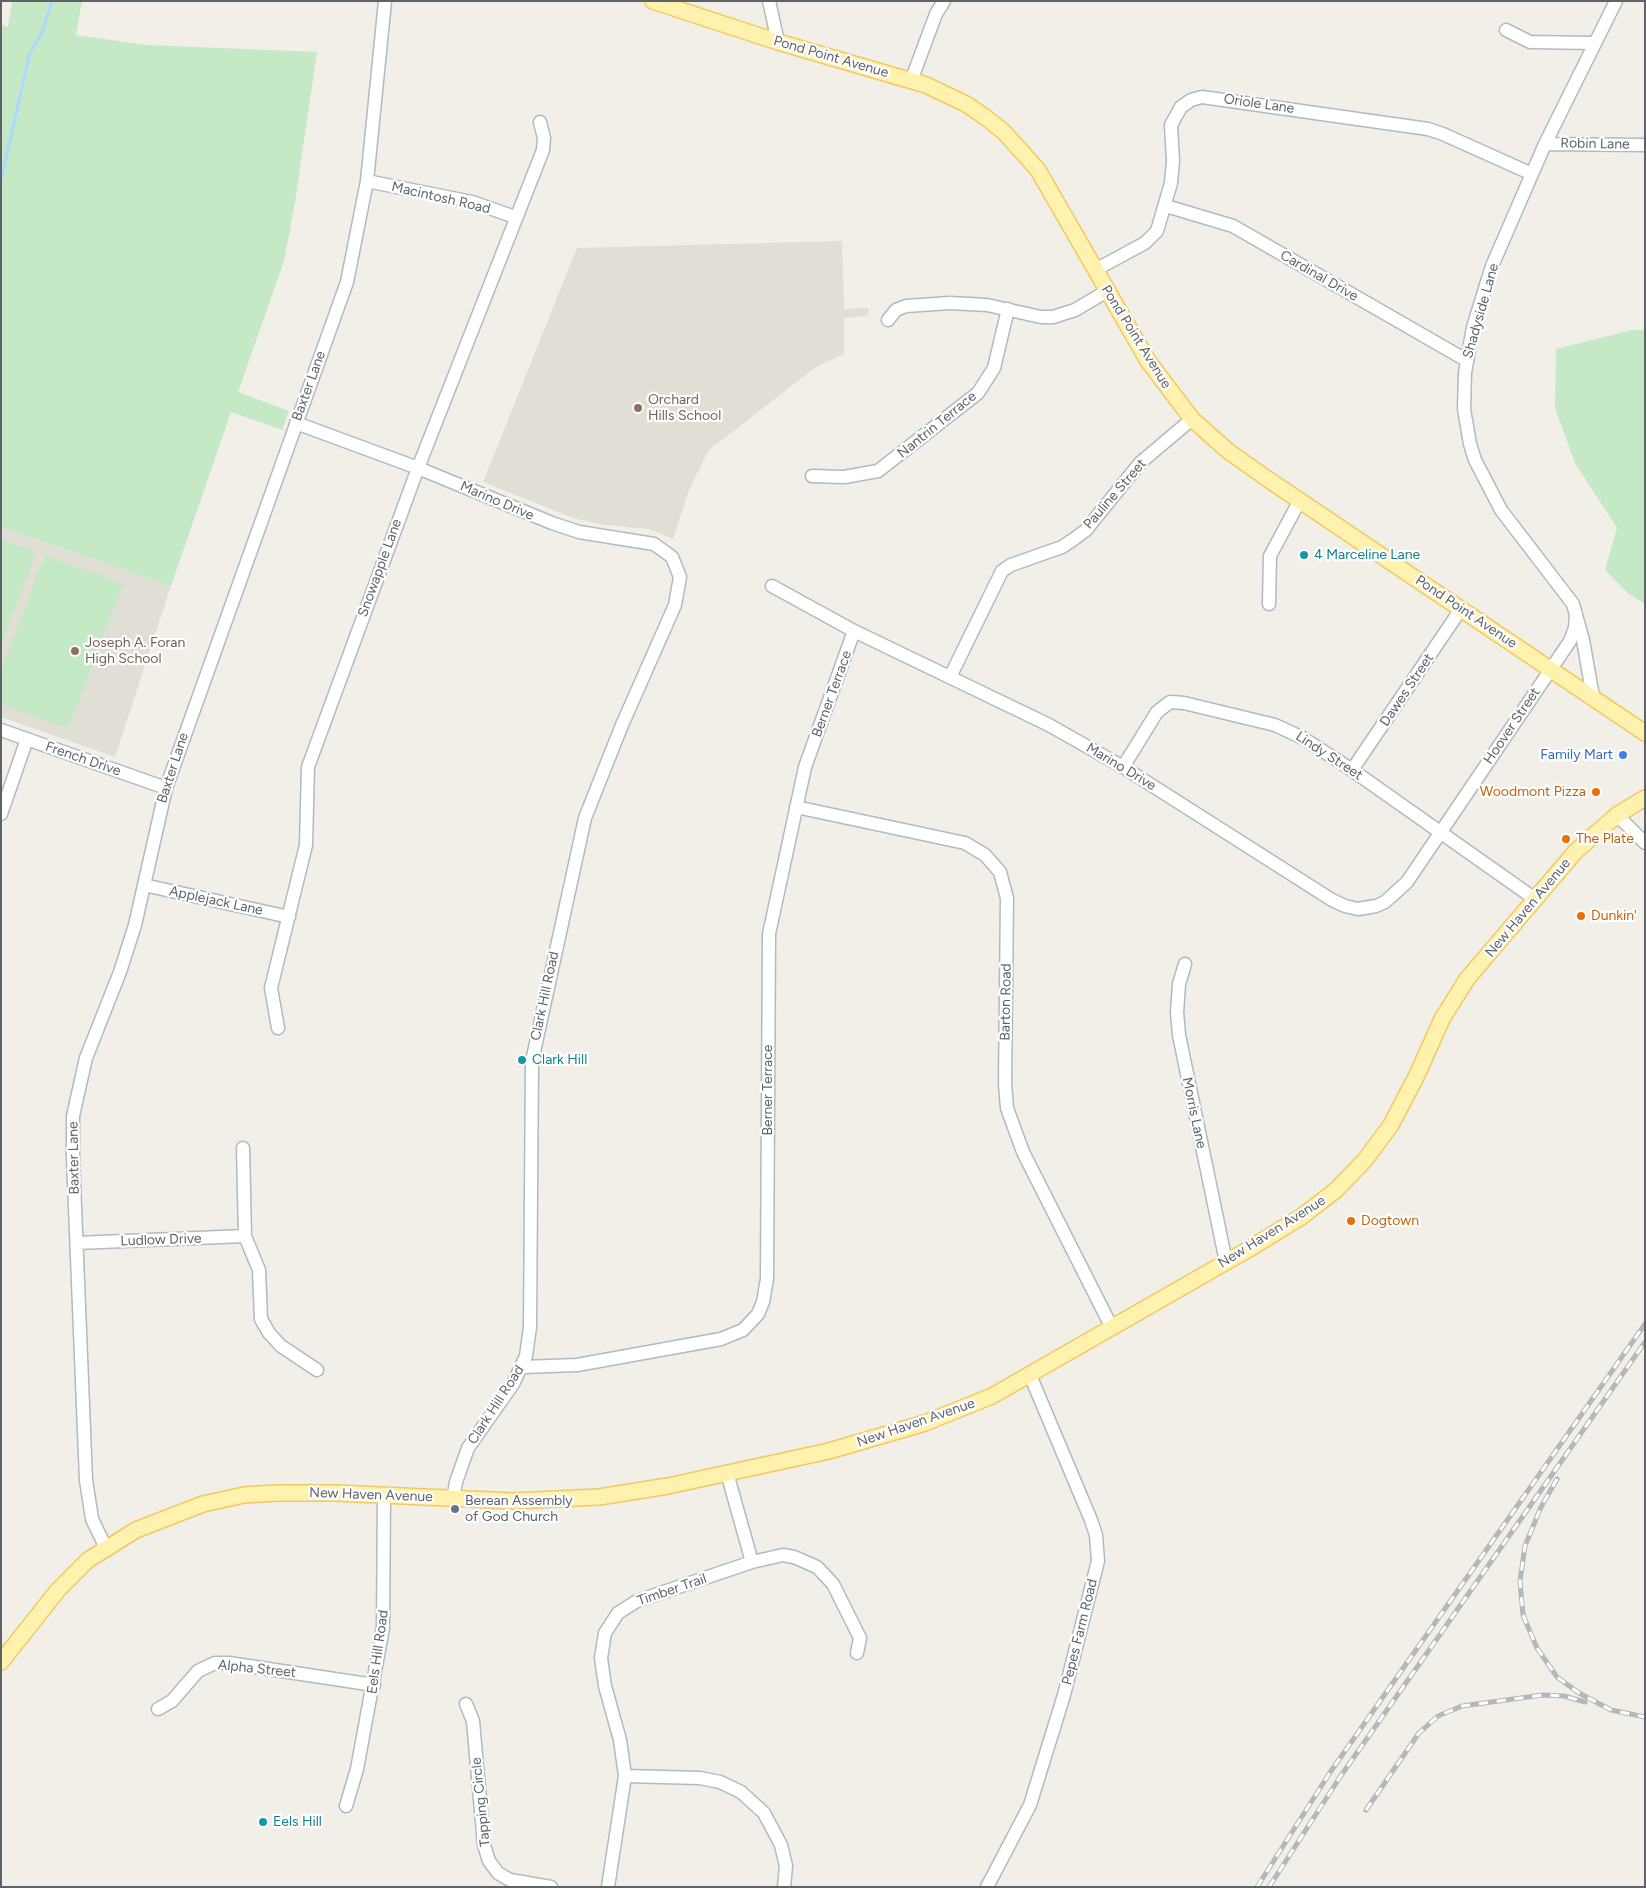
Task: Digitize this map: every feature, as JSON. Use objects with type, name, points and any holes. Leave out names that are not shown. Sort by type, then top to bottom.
[{"type":"main road","name":"Pond Point Avenue","points":[[653,1],[778,42],[911,80],[966,104],[985,117],[1015,143],[1038,170],[1157,375],[1192,419],[1228,450],[1645,734]]},
{"type":"main road","name":"New Haven Avenue","points":[[1,1662],[58,1590],[82,1566],[106,1548],[136,1530],[167,1516],[222,1499],[277,1492],[522,1501],[580,1499],[633,1492],[829,1451],[925,1423],[992,1396],[1030,1376],[1284,1228],[1326,1199],[1364,1160],[1391,1125],[1452,1002],[1467,979],[1576,851],[1617,815],[1645,798]]},
{"type":"street","name":"Baxter Lane","points":[[106,1548],[92,1519],[86,1480],[72,1138],[81,1072],[129,947],[166,788],[347,282],[367,181],[386,1]]},
{"type":"street","points":[[769,1],[778,42]]},
{"type":"street","points":[[911,80],[936,14],[944,1]]},
{"type":"street","name":"Shadyside Lane","points":[[1593,697],[1576,614],[1569,598],[1501,510],[1482,475],[1466,428],[1464,409],[1466,360],[1492,266],[1546,144],[1616,1]]},
{"type":"street","points":[[1506,30],[1530,42],[1594,43]]},
{"type":"street","name":"Oriole Lane","points":[[1095,270],[1150,239],[1160,225],[1166,206],[1173,161],[1171,125],[1181,107],[1191,100],[1202,97],[1428,129],[1532,174]]},
{"type":"street","name":"Snowapple Lane","points":[[278,1028],[271,988],[306,845],[308,766],[418,468],[515,217],[543,150],[544,138],[540,122]]},
{"type":"street","name":"Robin Lane","points":[[1546,144],[1645,145]]},
{"type":"street","name":"Macintosh Road","points":[[367,181],[472,202],[515,217]]},
{"type":"street","name":"Cardinal Drive","points":[[1166,206],[1233,226],[1466,360]]},
{"type":"street","points":[[888,320],[900,308],[920,304],[988,305],[1054,317],[1075,310],[1107,291]]},
{"type":"street","name":"Nantrin Terrace","points":[[812,476],[844,477],[878,471],[978,393],[994,368],[1008,309]]},
{"type":"street","name":"Pauline Street","points":[[950,677],[1002,571],[1012,565],[1062,547],[1080,534],[1140,463],[1192,419]]},
{"type":"street","name":"Marino Drive","points":[[296,423],[418,468],[579,532],[654,544],[672,557],[678,566],[680,585]]},
{"type":"street","points":[[1269,604],[1270,556],[1300,500]]},
{"type":"street","name":"Clark Hill Road","points":[[453,1499],[456,1482],[468,1448],[523,1367],[530,1327],[532,1060],[585,818],[622,725],[675,604],[680,585]]},
{"type":"street","name":"Marino Drive","points":[[772,586],[854,631],[1049,725],[1122,767],[1332,900],[1351,908],[1376,906],[1394,896],[1407,882],[1439,833]]},
{"type":"street","name":"Dawes Street","points":[[1352,770],[1461,609]]},
{"type":"street","points":[[1551,669],[1574,634],[1576,614]]},
{"type":"street","name":"Berner Terrace","points":[[523,1367],[595,1362],[721,1339],[743,1330],[758,1314],[763,1302],[767,1280],[769,934],[805,767],[854,631]]},
{"type":"street","name":"Hoover Street","points":[[1439,833],[1551,669]]},
{"type":"street","name":"Lindy Street","points":[[1122,767],[1156,712],[1165,704],[1174,701],[1286,729],[1352,770],[1535,900]]},
{"type":"street","name":"French Drive","points":[[1,730],[166,788]]},
{"type":"street","points":[[1,814],[27,739]]},
{"type":"street","name":"Barton Road","points":[[796,807],[965,843],[986,855],[997,868],[1003,881],[1007,898],[1005,1091],[1007,1108],[1023,1152],[1112,1328]]},
{"type":"street","points":[[1617,815],[1645,843]]},
{"type":"street","name":"Applejack Lane","points":[[144,885],[288,917]]},
{"type":"street","name":"Morris Lane","points":[[1185,964],[1179,984],[1176,1012],[1179,1035],[1226,1262]]},
{"type":"street","points":[[243,1148],[245,1236],[259,1270],[260,1310],[263,1323],[281,1346],[316,1370]]},
{"type":"street","name":"Ludlow Drive","points":[[77,1243],[245,1236]]},
{"type":"street","name":"Pepes Farm Road","points":[[987,1887],[1030,1805],[1064,1695],[1098,1561],[1096,1535],[1091,1520],[1030,1376]]},
{"type":"street","points":[[728,1473],[752,1562]]},
{"type":"street","name":"Eels Hill Road","points":[[346,1806],[357,1770],[384,1628],[384,1495]]},
{"type":"street","name":"Timber Trail","points":[[608,1887],[625,1776],[620,1740],[602,1672],[602,1640],[609,1625],[618,1613],[636,1601],[752,1562],[783,1555],[794,1557],[817,1567],[833,1584],[860,1638],[857,1652]]},
{"type":"street","name":"Alpha Street","points":[[158,1709],[172,1701],[198,1671],[215,1663],[229,1663],[374,1685]]},
{"type":"street","name":"Tapping Circle","points":[[466,1704],[472,1721],[484,1845],[489,1861],[498,1873],[510,1880],[551,1887]]},
{"type":"street","points":[[625,1776],[700,1778],[720,1782],[741,1792],[764,1813],[781,1845],[786,1866],[784,1887]]},
{"type":"shaded area","name":"Orchard Hills School","points":[[842,241],[844,309],[869,308],[867,316],[844,318],[844,354],[816,367],[709,450],[690,487],[673,539],[649,529],[604,525],[573,518],[483,482],[577,248]]},
{"type":"shaded area","name":"Joseph A. Foran High School","points":[[1,527],[171,586],[115,757],[1,717]]},
{"type":"green space","points":[[12,1],[82,1],[76,35],[146,45],[317,52],[295,202],[284,261],[238,392],[289,411],[282,430],[231,412],[171,586],[1,527],[1,25],[8,27]]},
{"type":"green space","points":[[1632,330],[1645,330],[1645,604],[1629,594],[1605,570],[1617,528],[1575,463],[1555,408],[1556,349]]},
{"type":"green space","points":[[1,539],[36,552],[1,646]]},
{"type":"green space","points":[[45,555],[123,584],[68,729],[1,704],[1,671]]},
{"type":"waterway","points":[[1,180],[30,53],[42,32],[52,1]]},
{"type":"railway","points":[[1257,1887],[1331,1771],[1645,1324]]},
{"type":"railway","points":[[1269,1887],[1340,1777],[1645,1342]]},
{"type":"railway","points":[[1557,1479],[1541,1507],[1525,1546],[1520,1581],[1523,1615],[1537,1648],[1557,1677],[1579,1693],[1611,1710],[1645,1717]]},
{"type":"railway","points":[[1366,1810],[1419,1733],[1438,1716],[1462,1706],[1543,1695],[1564,1696],[1585,1702]]},
{"type":"place","name":"Orchard Hills School","points":[[638,408]]},
{"type":"place","name":"4 Marceline Lane","points":[[1304,555]]},
{"type":"place","name":"Joseph A. Foran High School","points":[[75,651]]},
{"type":"place","name":"Family Mart","points":[[1623,755]]},
{"type":"place","name":"Woodmont Pizza","points":[[1596,792]]},
{"type":"place","name":"The Plate","points":[[1566,839]]},
{"type":"place","name":"Dunkin'","points":[[1581,916]]},
{"type":"place","name":"Clark Hill","points":[[522,1060]]},
{"type":"place","name":"Dogtown","points":[[1351,1221]]},
{"type":"place","name":"Berean Assembly of God Church","points":[[455,1509]]},
{"type":"place","name":"Eels Hill","points":[[263,1822]]}]
